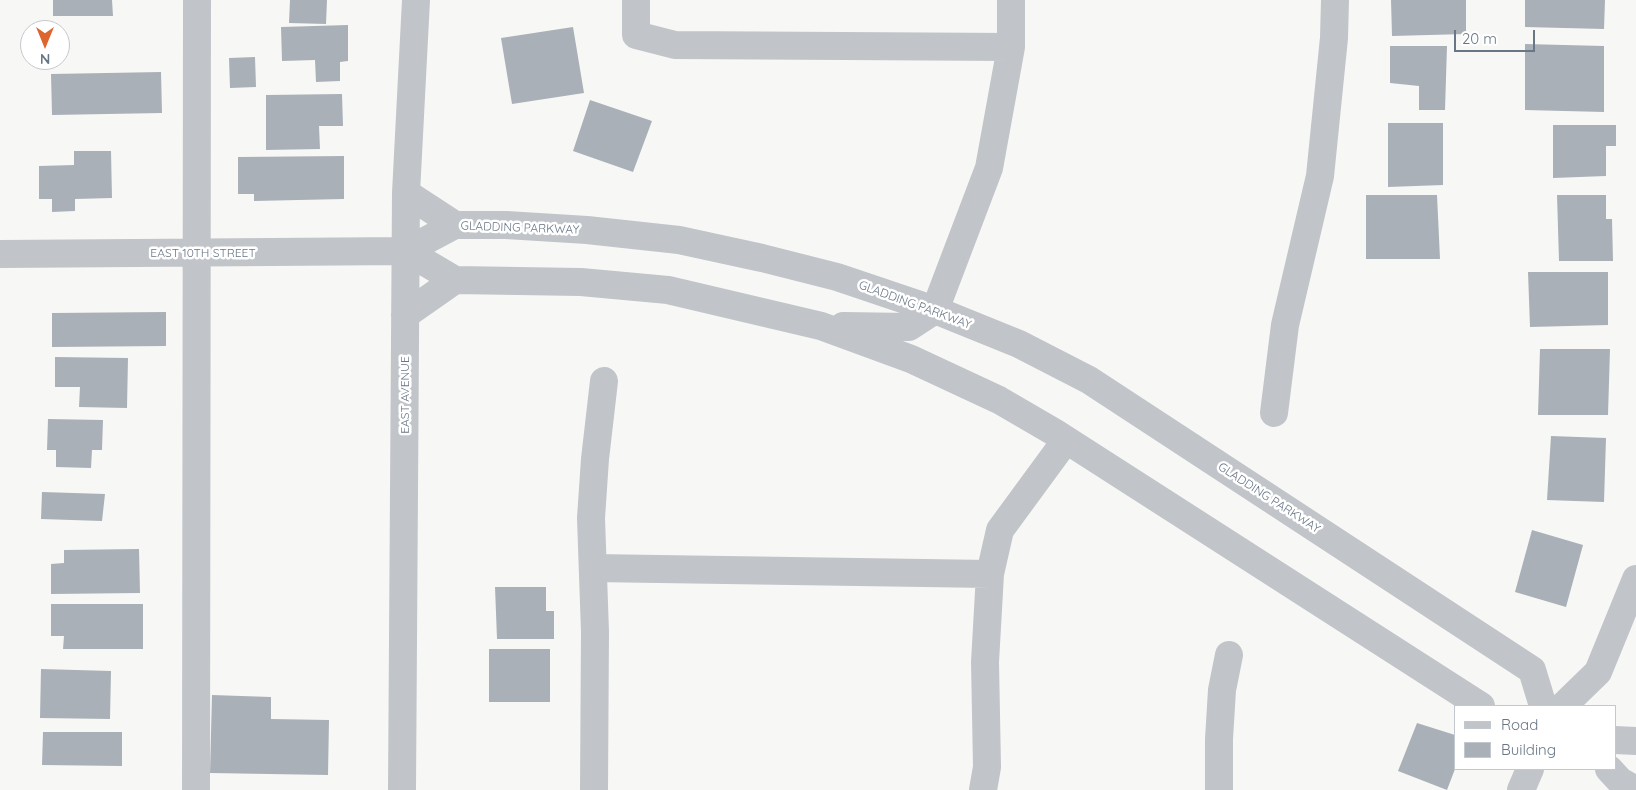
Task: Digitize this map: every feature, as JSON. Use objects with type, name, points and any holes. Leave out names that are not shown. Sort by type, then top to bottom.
[{"type":"street","points":[[196,790],[197,0]]},
{"type":"street","name":"EAST AVENUE","points":[[402,790],[406,193],[416,0]]},
{"type":"street","points":[[636,0],[636,35],[675,45],[1011,47]]},
{"type":"street","points":[[821,326],[909,327],[935,310],[989,168],[1011,47],[1011,0]]},
{"type":"street","points":[[1274,413],[1285,325],[1320,176],[1334,38],[1335,0]]},
{"type":"street","points":[[406,193],[455,226]]},
{"type":"street","name":"GLADDING PARKWAY","points":[[406,251],[455,226],[506,226],[578,230],[679,240],[837,277],[935,310],[1019,344],[1089,380],[1532,670],[1543,705]]},
{"type":"street","points":[[406,251],[455,280],[581,282],[668,290],[821,326],[911,359],[998,400],[1066,440],[1480,705]]},
{"type":"street","name":"EAST 10TH STREET","points":[[0,254],[406,251]]},
{"type":"street","points":[[406,315],[455,280]]},
{"type":"street","points":[[594,790],[595,632],[591,518],[594,469],[604,381]]},
{"type":"street","points":[[983,790],[986,767],[985,662],[990,574],[1000,530],[1066,440]]},
{"type":"street","points":[[593,568],[990,574]]},
{"type":"street","points":[[1564,705],[1598,672],[1636,579]]},
{"type":"street","points":[[1219,790],[1219,739],[1222,690],[1229,655]]},
{"type":"street","points":[[1616,740],[1636,741]]},
{"type":"street","points":[[1521,790],[1530,770]]},
{"type":"street","points":[[1610,770],[1620,781],[1636,790]]},
{"type":"building","points":[[53,0],[112,0],[113,16],[53,16]]},
{"type":"building","points":[[290,0],[327,0],[326,24],[289,23]]},
{"type":"building","points":[[1391,0],[1466,0],[1466,34],[1392,36]]},
{"type":"building","points":[[1525,0],[1605,0],[1604,29],[1525,27]]},
{"type":"building","points":[[348,25],[348,61],[340,62],[340,81],[316,82],[315,60],[282,61],[281,27]]},
{"type":"building","points":[[573,27],[584,93],[512,104],[501,38]]},
{"type":"building","points":[[1525,44],[1604,46],[1604,112],[1525,110]]},
{"type":"building","points":[[1390,46],[1447,46],[1445,110],[1419,110],[1419,86],[1390,83]]},
{"type":"building","points":[[255,57],[256,87],[230,88],[229,58]]},
{"type":"building","points":[[161,72],[162,113],[52,115],[51,74]]},
{"type":"building","points":[[342,94],[343,126],[319,126],[320,149],[266,150],[266,95]]},
{"type":"building","points":[[590,100],[652,121],[633,172],[573,151]]},
{"type":"building","points":[[1388,123],[1443,123],[1443,185],[1388,187]]},
{"type":"building","points":[[1553,125],[1616,125],[1616,146],[1606,146],[1606,176],[1553,178]]},
{"type":"building","points":[[74,151],[111,151],[112,198],[75,199],[75,211],[52,212],[52,199],[39,199],[39,166],[74,165]]},
{"type":"building","points":[[344,156],[344,199],[254,201],[254,194],[238,194],[238,157]]},
{"type":"building","points":[[1366,195],[1437,195],[1440,259],[1366,259]]},
{"type":"building","points":[[1557,195],[1606,195],[1606,219],[1612,219],[1613,261],[1559,261]]},
{"type":"building","points":[[1528,272],[1608,272],[1608,325],[1530,327]]},
{"type":"building","points":[[166,312],[166,346],[52,347],[52,313]]},
{"type":"building","points":[[1540,349],[1610,349],[1608,415],[1538,415]]},
{"type":"building","points":[[55,357],[128,358],[127,408],[79,407],[80,387],[55,387]]},
{"type":"building","points":[[48,419],[103,420],[102,450],[92,450],[91,468],[56,467],[56,450],[47,450]]},
{"type":"building","points":[[1551,436],[1606,438],[1604,502],[1547,500]]},
{"type":"building","points":[[42,492],[105,494],[102,521],[41,519]]},
{"type":"building","points":[[1532,530],[1583,545],[1566,607],[1515,592]]},
{"type":"building","points":[[139,549],[140,593],[51,594],[51,564],[64,563],[64,550]]},
{"type":"building","points":[[495,587],[546,587],[546,611],[554,611],[554,639],[497,639]]},
{"type":"building","points":[[51,604],[143,604],[143,649],[63,649],[64,636],[51,636]]},
{"type":"building","points":[[489,649],[550,649],[550,702],[489,702]]},
{"type":"building","points":[[41,669],[111,671],[110,719],[40,718]]},
{"type":"building","points":[[212,695],[271,697],[271,719],[329,720],[328,775],[210,773]]},
{"type":"building","points":[[1417,723],[1454,735],[1455,770],[1447,790],[1398,771]]},
{"type":"building","points":[[43,732],[122,732],[122,766],[42,765]]}]
